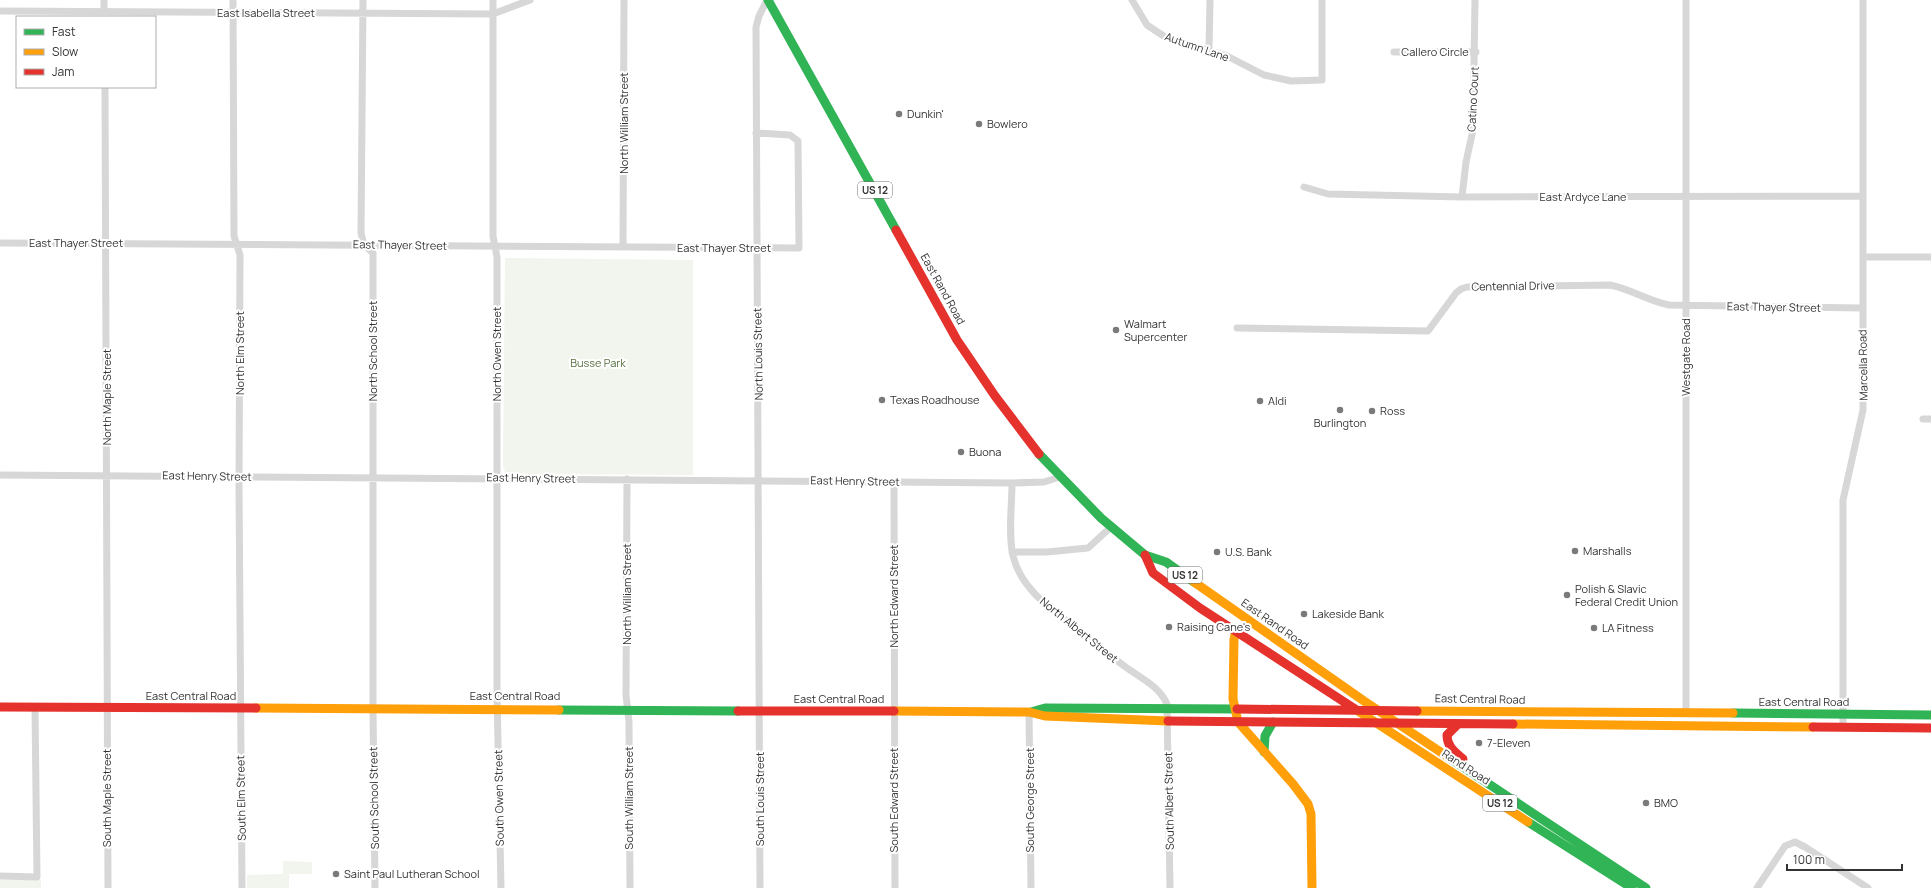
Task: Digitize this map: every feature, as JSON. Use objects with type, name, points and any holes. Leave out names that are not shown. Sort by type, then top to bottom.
[{"type":"main road","name":"East Rand Road","points":[[767,0],[823,96],[958,340],[997,399],[1034,448],[1060,477],[1111,527],[1145,555],[1166,562],[1389,718]]},
{"type":"main road","name":"East Rand Road","points":[[1145,555],[1153,573],[1157,576],[1236,631],[1368,717]]},
{"type":"main road","points":[[1236,631],[1234,638],[1234,709],[1238,722],[1243,730],[1294,784],[1308,804],[1311,814],[1312,888]]},
{"type":"main road","name":"East Central Road","points":[[0,707],[498,708],[1029,712],[1045,716],[1168,715],[1234,709],[1931,715]]},
{"type":"main road","name":"East Central Road","points":[[1029,712],[1045,708],[1168,715],[1238,722],[1931,728]]},
{"type":"main road","name":"Rand Road","points":[[1368,717],[1632,888]]},
{"type":"main road","name":"Rand Road","points":[[1389,718],[1646,888]]},
{"type":"main road","points":[[1264,752],[1266,731],[1273,722]]},
{"type":"main road","points":[[1457,725],[1447,735],[1449,746],[1495,787]]},
{"type":"street","points":[[104,0],[104,14]]},
{"type":"street","name":"North Elm Street","points":[[233,0],[236,244],[240,255],[240,708]]},
{"type":"street","name":"North School Street","points":[[362,0],[361,233],[364,245],[373,253],[373,708]]},
{"type":"street","name":"North Owen Street","points":[[493,0],[493,236],[498,257],[498,708]]},
{"type":"street","name":"East Isabella Street","points":[[0,11],[104,14],[233,12],[493,14],[530,0]]},
{"type":"street","name":"North William Street","points":[[623,247],[624,0]]},
{"type":"street","name":"North Louis Street","points":[[759,710],[760,480],[756,27],[759,16],[767,0]]},
{"type":"street","name":"Autumn Lane","points":[[1132,0],[1148,25],[1165,37],[1227,56],[1264,76],[1291,81],[1322,80],[1322,0]]},
{"type":"street","points":[[1209,50],[1210,0]]},
{"type":"street","name":"Catino Court","points":[[1462,197],[1466,162],[1473,130],[1476,0]]},
{"type":"street","name":"Westgate Road","points":[[1686,0],[1686,713]]},
{"type":"street","name":"Marcella Road","points":[[1843,727],[1843,500],[1863,410],[1863,0]]},
{"type":"street","name":"Callero Circle","points":[[1394,52],[1476,52]]},
{"type":"street","name":"North Maple Street","points":[[105,88],[107,475],[106,707]]},
{"type":"street","name":"East Thayer Street","points":[[0,242],[799,248],[798,141],[790,135],[756,133]]},
{"type":"street","name":"East Ardyce Lane","points":[[1304,187],[1328,194],[1462,197],[1862,196]]},
{"type":"street","points":[[1863,257],[1931,257]]},
{"type":"street","name":"Centennial Drive","points":[[1237,328],[1428,331],[1456,293],[1468,287],[1610,285],[1630,290],[1660,304],[1686,306]]},
{"type":"street","name":"East Thayer Street","points":[[1686,306],[1862,308]]},
{"type":"street","points":[[1923,420],[1931,419]]},
{"type":"street","name":"East Henry Street","points":[[0,475],[1012,483],[1044,482],[1060,477]]},
{"type":"street","name":"North William Street","points":[[627,479],[626,695],[628,709]]},
{"type":"street","name":"North Edward Street","points":[[894,482],[894,711]]},
{"type":"street","name":"North Albert Street","points":[[1012,483],[1012,552],[1023,578],[1042,602],[1158,690],[1164,696],[1168,715]]},
{"type":"street","points":[[1012,552],[1046,552],[1088,548],[1111,527]]},
{"type":"street","points":[[0,876],[37,877],[35,707]]},
{"type":"street","name":"South Maple Street","points":[[106,707],[108,888]]},
{"type":"street","name":"South Elm Street","points":[[240,708],[242,888]]},
{"type":"street","name":"South School Street","points":[[373,708],[375,888]]},
{"type":"street","name":"South Owen Street","points":[[498,708],[501,888]]},
{"type":"street","name":"South William Street","points":[[628,709],[630,888]]},
{"type":"street","name":"South Louis Street","points":[[759,710],[760,888]]},
{"type":"street","name":"South Edward Street","points":[[894,711],[895,888]]},
{"type":"street","name":"South George Street","points":[[1029,712],[1030,888]]},
{"type":"street","name":"South Albert Street","points":[[1168,715],[1170,888]]},
{"type":"street","points":[[1757,888],[1785,846],[1795,842],[1805,846],[1868,888]]},
{"type":"green space","name":"Busse Park","points":[[505,258],[693,260],[693,475],[530,474],[505,472],[503,466]]},
{"type":"green space","points":[[283,861],[312,862],[312,874],[289,874],[289,888],[247,888],[247,875],[283,874]]},
{"type":"green space","points":[[0,880],[41,880],[41,888],[0,888]]},
{"type":"traffic: fast","points":[[768,0],[896,230]]},
{"type":"traffic: fast","points":[[1039,454],[1101,518],[1145,555],[1166,562],[1194,582]]},
{"type":"traffic: fast","points":[[1031,712],[1045,708],[1237,709]]},
{"type":"traffic: fast","points":[[559,710],[738,711]]},
{"type":"traffic: fast","points":[[1733,713],[1931,715]]},
{"type":"traffic: fast","points":[[1264,752],[1265,736],[1273,722]]},
{"type":"traffic: fast","points":[[1448,757],[1646,888]]},
{"type":"traffic: fast","points":[[1528,822],[1632,888]]},
{"type":"traffic: slow","points":[[1194,582],[1364,701],[1448,757]]},
{"type":"traffic: slow","points":[[1236,631],[1234,639],[1233,699],[1238,722],[1293,784],[1308,804],[1311,814],[1312,888]]},
{"type":"traffic: slow","points":[[256,708],[559,710]]},
{"type":"traffic: slow","points":[[1355,709],[1528,822]]},
{"type":"traffic: slow","points":[[894,711],[1029,712],[1045,716],[1168,721]]},
{"type":"traffic: slow","points":[[1417,711],[1733,713]]},
{"type":"traffic: slow","points":[[1513,724],[1813,727]]},
{"type":"traffic: jam","points":[[896,230],[957,340],[995,396],[1039,454]]},
{"type":"traffic: jam","points":[[1145,555],[1153,573],[1200,608],[1355,709]]},
{"type":"traffic: jam","points":[[0,707],[256,708]]},
{"type":"traffic: jam","points":[[1237,709],[1417,711]]},
{"type":"traffic: jam","points":[[738,711],[894,711]]},
{"type":"traffic: jam","points":[[1168,721],[1513,724]]},
{"type":"traffic: jam","points":[[1457,725],[1447,735],[1447,739],[1452,749],[1463,759]]},
{"type":"traffic: jam","points":[[1813,727],[1931,728]]},
{"type":"place","name":"Dunkin'","points":[[899,114]]},
{"type":"place","name":"Bowlero","points":[[979,124]]},
{"type":"place","name":"Walmart Supercenter","points":[[1116,330]]},
{"type":"place","name":"Texas Roadhouse","points":[[882,400]]},
{"type":"place","name":"Aldi","points":[[1260,401]]},
{"type":"place","name":"Burlington","points":[[1340,410]]},
{"type":"place","name":"Ross","points":[[1372,411]]},
{"type":"place","name":"Buona","points":[[961,452]]},
{"type":"place","name":"Marshalls","points":[[1575,551]]},
{"type":"place","name":"U.S. Bank","points":[[1217,552]]},
{"type":"place","name":"Polish & Slavic Federal Credit Union","points":[[1567,595]]},
{"type":"place","name":"Lakeside Bank","points":[[1304,614]]},
{"type":"place","name":"Raising Cane's","points":[[1169,627]]},
{"type":"place","name":"LA Fitness","points":[[1594,628]]},
{"type":"place","name":"7-Eleven","points":[[1479,743]]},
{"type":"place","name":"BMO","points":[[1646,803]]},
{"type":"place","name":"Saint Paul Lutheran School","points":[[336,874]]}]
